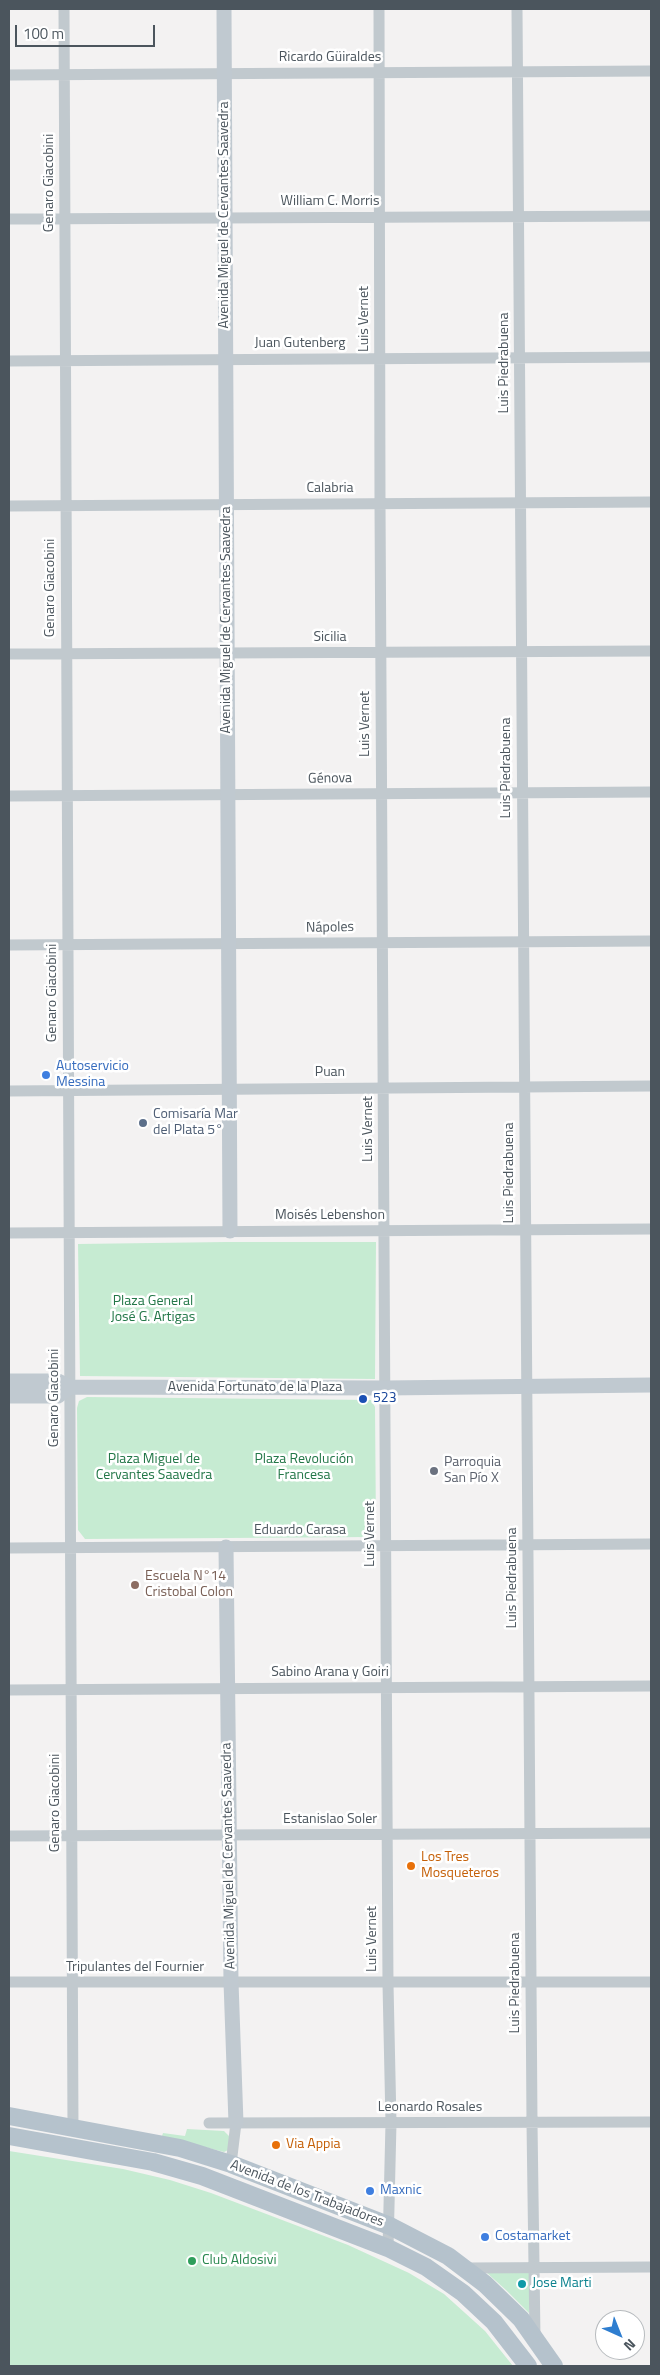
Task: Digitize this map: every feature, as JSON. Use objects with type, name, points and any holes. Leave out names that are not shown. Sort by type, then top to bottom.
[{"type":"main road","name":"Avenida de los Trabajadores","points":[[9,2116],[172,2146],[231,2164],[390,2226],[431,2246],[467,2268],[504,2301],[536,2338],[554,2366]]},
{"type":"main road","name":"Avenida de los Trabajadores","points":[[9,2136],[153,2162],[202,2176],[388,2248],[426,2267],[463,2293],[494,2322],[528,2366]]},
{"type":"street","name":"Genaro Giacobini","points":[[64,9],[73,2127]]},
{"type":"street","name":"Avenida Miguel de Cervantes Saavedra","points":[[224,9],[230,1231]]},
{"type":"street","name":"Luis Vernet","points":[[380,9],[382,943],[388,1984],[391,2123],[388,2248]]},
{"type":"street","name":"Luis Piedrabuena","points":[[517,9],[532,2122],[536,2338]]},
{"type":"street","name":"Ricardo Güiraldes","points":[[9,75],[651,71]]},
{"type":"street","name":"William C. Morris","points":[[9,219],[651,216]]},
{"type":"street","name":"Juan Gutenberg","points":[[9,361],[651,357]]},
{"type":"street","name":"Calabria","points":[[9,506],[651,502]]},
{"type":"street","name":"Sicilia","points":[[9,654],[651,651]]},
{"type":"street","name":"Génova","points":[[9,796],[651,792]]},
{"type":"street","name":"Nápoles","points":[[9,945],[651,941]]},
{"type":"street","name":"Puan","points":[[9,1091],[651,1086]]},
{"type":"street","name":"Moisés Lebenshon","points":[[9,1233],[651,1229]]},
{"type":"street","name":"Avenida Fortunato de la Plaza","points":[[9,1381],[58,1381],[70,1387],[385,1388],[651,1385]]},
{"type":"street","name":"Avenida Fortunato de la Plaza","points":[[9,1396],[58,1396],[70,1387]]},
{"type":"street","name":"Eduardo Carasa","points":[[9,1548],[651,1544]]},
{"type":"street","name":"Avenida Miguel de Cervantes Saavedra","points":[[226,1546],[231,1982],[236,2123],[231,2164]]},
{"type":"street","name":"Sabino Arana y Goiri","points":[[9,1690],[651,1686]]},
{"type":"street","name":"Estanislao Soler","points":[[9,1836],[651,1833]]},
{"type":"street","name":"Tripulantes del Fournier","points":[[9,1982],[388,1984],[651,1982]]},
{"type":"street","name":"Leonardo Rosales","points":[[209,2123],[651,2122]]},
{"type":"street","points":[[467,2268],[651,2267]]},
{"type":"green space","name":"Plaza General José G. Artigas","points":[[376,1242],[375,1379],[80,1376],[78,1244]]},
{"type":"green space","points":[[87,1397],[371,1400],[375,1407],[376,1532],[369,1537],[85,1539],[78,1530],[77,1408],[79,1401]]},
{"type":"green space","points":[[187,2129],[224,2131],[230,2137],[228,2150],[224,2152],[162,2136],[163,2133],[185,2136]]},
{"type":"green space","name":"Club Aldosivi","points":[[9,2151],[123,2169],[170,2180],[211,2193],[348,2245],[409,2273],[444,2294],[485,2331],[513,2366],[9,2366]]},
{"type":"green space","points":[[486,2272],[531,2272],[529,2313],[506,2290]]},
{"type":"place","name":"Autoservicio Messina","points":[[46,1075]]},
{"type":"place","name":"Comisaría Mar del Plata 5°","points":[[143,1123]]},
{"type":"place","name":"523","points":[[363,1399]]},
{"type":"place","name":"Parroquia San Pío X","points":[[434,1471]]},
{"type":"place","name":"Escuela N°14 Cristobal Colon","points":[[135,1585]]},
{"type":"place","name":"Los Tres Mosqueteros","points":[[411,1866]]},
{"type":"place","name":"Via Appia","points":[[276,2145]]},
{"type":"place","name":"Maxnic","points":[[370,2191]]},
{"type":"place","name":"Costamarket","points":[[485,2237]]},
{"type":"place","name":"Club Aldosivi","points":[[192,2261]]},
{"type":"place","name":"Jose Marti","points":[[522,2284]]},
{"type":"park label","name":"Plaza Miguel de Cervantes Saavedra","points":[[154,1468]]},
{"type":"park label","name":"Plaza Revolución Francesa","points":[[304,1468]]}]
